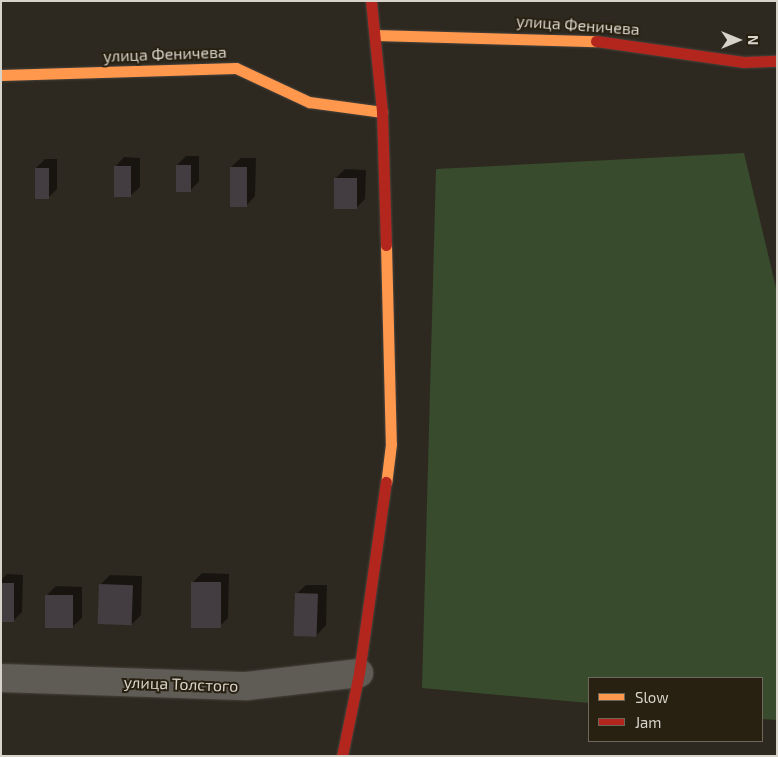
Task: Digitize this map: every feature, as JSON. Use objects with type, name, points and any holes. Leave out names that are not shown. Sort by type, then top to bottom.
[{"type":"street","points":[[342,756],[359,673],[391,444],[382,112],[371,1]]},
{"type":"street","name":"улица Феничева","points":[[375,35],[487,35],[622,42],[744,62],[777,61]]},
{"type":"street","name":"улица Феничева","points":[[1,75],[236,68],[309,102],[382,112]]},
{"type":"street","name":"улица Толстого","points":[[1,678],[247,686],[359,673]]},
{"type":"green space","points":[[744,153],[777,292],[777,720],[763,719],[763,677],[588,677],[588,703],[422,688],[436,169]]},
{"type":"building","points":[[176,165],[191,165],[191,192],[176,192]]},
{"type":"building","points":[[114,166],[131,166],[131,197],[114,197]]},
{"type":"building","points":[[230,167],[247,167],[247,207],[230,207]]},
{"type":"building","points":[[35,168],[49,168],[49,199],[35,199]]},
{"type":"building","points":[[334,178],[357,178],[357,209],[334,209]]},
{"type":"building","points":[[191,582],[221,582],[221,628],[191,628]]},
{"type":"building","points":[[1,583],[14,583],[14,622],[1,622]]},
{"type":"building","points":[[99,584],[133,585],[132,625],[98,624]]},
{"type":"building","points":[[295,593],[318,594],[316,637],[293,636]]},
{"type":"building","points":[[45,595],[73,595],[73,628],[45,628]]},
{"type":"traffic: slow","points":[[375,35],[596,41]]},
{"type":"traffic: slow","points":[[1,75],[236,68],[309,102],[382,112]]},
{"type":"traffic: slow","points":[[386,245],[391,444],[386,482]]},
{"type":"traffic: jam","points":[[371,1],[382,112],[386,245]]},
{"type":"traffic: jam","points":[[596,41],[744,62],[777,61]]},
{"type":"traffic: jam","points":[[342,756],[359,673],[386,482]]}]
